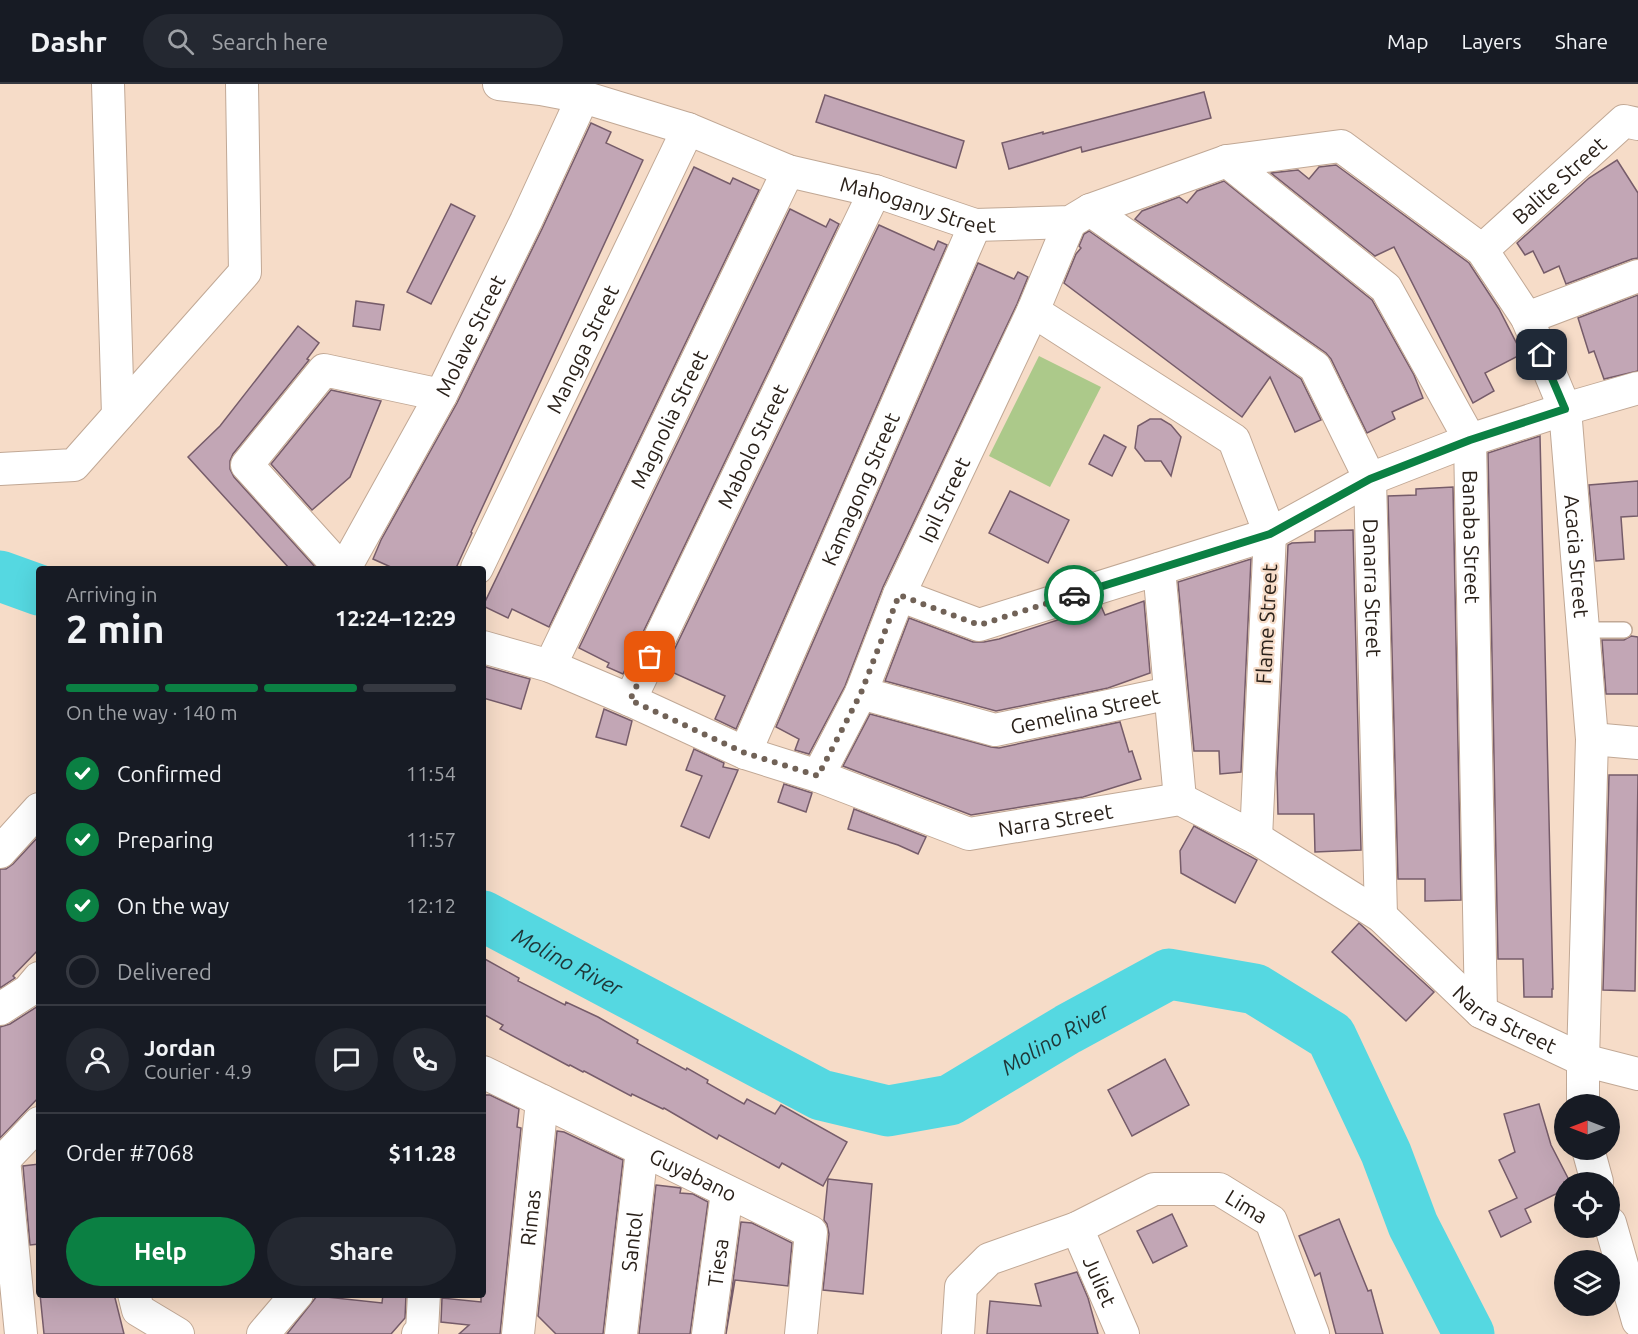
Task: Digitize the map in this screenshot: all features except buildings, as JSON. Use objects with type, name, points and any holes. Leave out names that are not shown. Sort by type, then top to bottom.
[{"type":"street","points":[[108,84],[118,415]]},
{"type":"street","points":[[0,469],[74,465],[245,272],[242,84]]},
{"type":"street","name":"Mahogany Street","points":[[499,84],[583,97],[688,129],[788,171],[875,191],[975,225],[1080,216],[1227,161],[1341,146]]},
{"type":"street","name":"Molave Street","points":[[346,566],[441,395],[526,221],[583,97]]},
{"type":"street","name":"Balite Street","points":[[1482,250],[1624,122],[1638,124]]},
{"type":"street","name":"Mangga Street","points":[[478,566],[688,129]]},
{"type":"street","name":"Acacia Street","points":[[1341,146],[1482,250],[1527,318],[1565,409],[1592,739],[1583,1094]]},
{"type":"street","name":"Banaba Street","points":[[1227,161],[1386,288],[1470,440],[1481,1012]]},
{"type":"street","name":"Magnolia Street","points":[[550,666],[788,171]]},
{"type":"street","name":"Mabolo Street","points":[[630,700],[875,191]]},
{"type":"street","name":"Ipil Street","points":[[818,776],[861,693],[899,595],[1080,216]]},
{"type":"street","name":"Danarra Street","points":[[1080,216],[1315,367],[1370,479],[1381,916]]},
{"type":"street","name":"Kamagong Street","points":[[745,753],[975,225]]},
{"type":"street","points":[[1527,318],[1638,276]]},
{"type":"street","name":"Flame Street","points":[[1033,311],[1234,440],[1270,534],[1256,838]]},
{"type":"street","points":[[338,566],[247,465],[324,369],[441,395]]},
{"type":"street","points":[[899,595],[979,625],[1270,534],[1370,479],[1470,440],[1638,388]]},
{"type":"street","points":[[1159,569],[1179,799]]},
{"type":"street","name":"Narra Street","points":[[486,647],[550,666],[745,753],[818,776],[969,834],[1179,799],[1256,838],[1381,916],[1481,1012],[1583,1060],[1638,1074]]},
{"type":"street","name":"Gemelina Street","points":[[861,693],[995,730],[1170,693]]},
{"type":"street","points":[[1592,739],[1638,743]]},
{"type":"street","points":[[0,852],[36,812]]},
{"type":"street","points":[[0,1009],[28,991],[36,982]]},
{"type":"street","name":"Guyabano","points":[[486,1073],[811,1232],[801,1334]]},
{"type":"street","name":"Rimas","points":[[518,1334],[542,1101]]},
{"type":"street","points":[[21,1334],[2,1162],[36,1126]]},
{"type":"street","name":"Santol","points":[[621,1334],[642,1149]]},
{"type":"street","name":"Lima","points":[[958,1334],[961,1287],[989,1259],[1077,1228],[1154,1189],[1219,1189],[1271,1221],[1313,1334]]},
{"type":"street","name":"Tiesa","points":[[708,1334],[727,1192]]},
{"type":"street","name":"Juliet","points":[[1077,1228],[1123,1334]]},
{"type":"street","points":[[1614,1238],[1638,1321]]},
{"type":"street","points":[[263,1334],[294,1298]]},
{"type":"street","points":[[418,1334],[422,1331],[424,1298]]},
{"type":"street","points":[[136,1303],[178,1334]]},
{"type":"lane","points":[[1583,630],[1624,630]]},
{"type":"green space","points":[[1039,356],[1101,387],[1050,487],[989,456]]},
{"type":"waterway","name":"Molino River","points":[[0,576],[36,589]]},
{"type":"waterway","name":"Molino River","points":[[486,918],[821,1095],[888,1111],[950,1100],[1068,1029],[1169,974],[1255,989],[1331,1036],[1386,1153],[1413,1225],[1469,1334]]},
{"type":"way so far","points":[[650,657],[630,700],[745,753],[818,776],[861,693],[899,595],[979,625],[1074,595]]},
{"type":"route","points":[[1074,595],[1270,534],[1370,479],[1470,440],[1565,409],[1542,355]]}]
